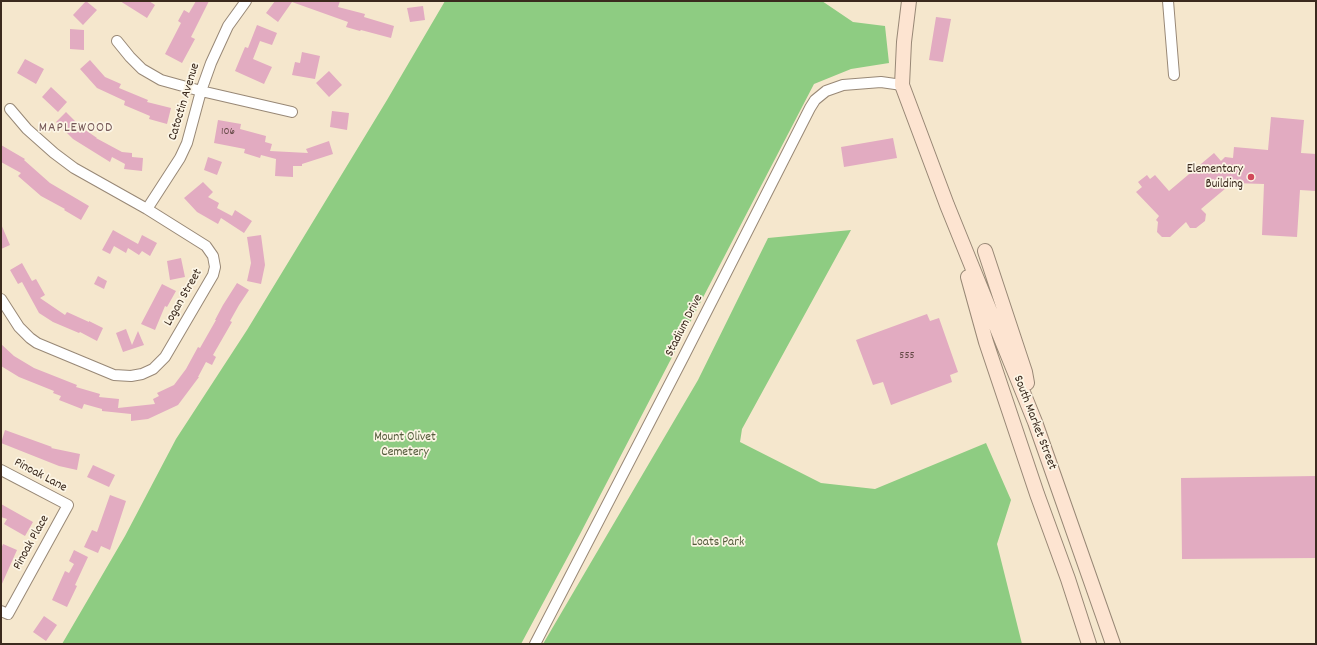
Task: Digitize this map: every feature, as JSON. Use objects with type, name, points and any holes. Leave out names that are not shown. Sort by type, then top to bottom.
[{"type":"main road","name":"South Market Street","points":[[909,1],[904,42],[902,85],[947,206],[1035,422],[1113,644]]},
{"type":"main road","name":"South Market Street","points":[[947,206],[986,342],[1089,644]]},
{"type":"main road","points":[[985,251],[1024,372],[1035,422]]},
{"type":"street","name":"Catoctin Avenue","points":[[147,209],[180,158],[187,143],[201,91],[217,47],[228,26],[246,1]]},
{"type":"street","points":[[1168,1],[1174,75]]},
{"type":"street","points":[[117,41],[142,69],[161,80],[292,112]]},
{"type":"street","name":"Stadium Drive","points":[[535,644],[815,100],[826,91],[843,85],[881,82],[902,85]]},
{"type":"street","name":"Logan Street","points":[[1,298],[21,330],[30,338],[44,346],[114,375],[132,376],[142,374],[153,369],[165,357],[213,275],[215,263],[212,252],[206,246],[147,209],[74,168],[54,153],[27,129],[10,109]]},
{"type":"street","name":"Pinoak Lane","points":[[1,470],[68,505]]},
{"type":"street","name":"Pinoak Place","points":[[4,613],[68,505]]},
{"type":"green space","name":"Mount Olivet Cemetery","points":[[445,1],[822,1],[853,22],[885,26],[889,63],[851,69],[814,84],[579,536],[521,644],[62,644],[125,536],[176,439],[247,330],[387,100]]},
{"type":"green space","name":"Loats Park","points":[[851,230],[742,429],[740,442],[821,483],[875,489],[986,443],[1011,500],[997,544],[1022,644],[543,644],[698,380],[768,238]]},
{"type":"building","points":[[86,1],[97,10],[83,25],[73,15]]},
{"type":"building","points":[[120,1],[149,1],[155,5],[147,18]]},
{"type":"building","points":[[196,1],[209,1],[191,37],[195,39],[182,63],[165,54],[181,23],[178,21],[184,10],[189,13]]},
{"type":"building","points":[[275,1],[340,1],[338,7],[365,14],[364,17],[394,26],[391,38],[346,27],[348,22],[292,2],[278,22],[266,13]]},
{"type":"building","points":[[423,6],[425,20],[410,22],[407,8]]},
{"type":"building","points":[[936,17],[951,19],[943,62],[929,60]]},
{"type":"building","points":[[257,25],[277,33],[272,45],[260,41],[253,59],[272,67],[264,84],[235,71],[245,47],[248,48]]},
{"type":"building","points":[[70,29],[84,30],[84,50],[70,49]]},
{"type":"building","points":[[302,52],[320,56],[315,79],[292,75],[295,62],[300,63]]},
{"type":"building","points":[[25,59],[44,69],[36,84],[17,73]]},
{"type":"building","points":[[90,60],[105,77],[121,84],[119,88],[148,100],[147,102],[171,108],[167,124],[149,119],[150,116],[124,105],[125,101],[97,88],[80,69]]},
{"type":"building","points":[[329,71],[342,85],[329,97],[316,83]]},
{"type":"building","points":[[51,87],[67,102],[58,112],[42,97]]},
{"type":"building","points":[[332,111],[349,113],[347,130],[330,127]]},
{"type":"building","points":[[66,112],[81,127],[96,138],[122,152],[132,153],[132,157],[143,158],[142,171],[124,169],[125,164],[112,157],[110,162],[73,139],[56,122]]},
{"type":"building","name":"Elementary Building","points":[[1271,117],[1304,120],[1301,153],[1316,154],[1316,191],[1300,190],[1297,237],[1262,235],[1264,184],[1232,183],[1201,209],[1206,214],[1205,221],[1196,228],[1190,228],[1186,222],[1170,237],[1162,237],[1157,232],[1158,222],[1156,220],[1159,216],[1136,192],[1142,187],[1138,182],[1147,175],[1150,179],[1155,175],[1169,191],[1214,153],[1221,161],[1225,157],[1233,158],[1234,147],[1268,150]]},
{"type":"building","points":[[218,120],[241,124],[240,129],[266,136],[265,142],[272,144],[270,151],[308,153],[306,149],[329,141],[333,154],[302,164],[302,166],[293,166],[293,177],[275,176],[276,159],[261,155],[260,158],[244,153],[245,149],[214,143]]},
{"type":"building","points":[[893,138],[897,158],[844,167],[841,147]]},
{"type":"building","points":[[1,145],[25,159],[24,160],[50,183],[89,206],[81,220],[64,210],[65,209],[41,196],[18,176],[21,173],[1,162]]},
{"type":"building","points":[[208,157],[222,162],[217,175],[204,170]]},
{"type":"building","points":[[203,182],[213,192],[208,197],[219,203],[217,208],[232,216],[235,210],[252,221],[244,233],[221,218],[218,224],[197,212],[184,198]]},
{"type":"building","points":[[1,224],[10,245],[1,249]]},
{"type":"building","points":[[113,230],[138,244],[142,235],[157,243],[150,256],[142,251],[139,255],[128,248],[126,253],[114,246],[110,254],[102,250]]},
{"type":"building","points":[[261,235],[265,265],[261,284],[247,281],[251,263],[247,237]]},
{"type":"building","points":[[181,258],[185,277],[170,280],[167,261]]},
{"type":"building","points":[[22,263],[32,281],[36,279],[45,295],[40,298],[65,315],[67,312],[103,328],[97,341],[80,332],[79,333],[53,322],[39,313],[22,282],[18,284],[10,270]]},
{"type":"building","points":[[98,276],[107,281],[104,289],[94,284]]},
{"type":"building","points":[[237,283],[249,290],[230,321],[232,322],[213,355],[216,357],[212,365],[206,362],[199,377],[178,405],[148,419],[131,421],[131,414],[102,411],[102,409],[84,404],[82,409],[59,400],[61,396],[53,393],[54,391],[19,377],[1,366],[1,344],[14,356],[34,368],[77,385],[76,387],[100,394],[99,397],[119,399],[118,408],[155,404],[153,399],[159,396],[157,393],[174,385],[186,369],[198,347],[200,348],[223,305]]},
{"type":"building","points":[[162,284],[176,291],[167,307],[165,306],[155,330],[141,324]]},
{"type":"building","points":[[927,314],[930,321],[939,318],[958,372],[950,375],[952,382],[891,405],[883,382],[873,385],[856,340]]},
{"type":"building","points":[[126,329],[132,345],[138,331],[144,345],[123,352],[116,333]]},
{"type":"building","points":[[5,430],[52,447],[51,448],[80,454],[77,470],[59,466],[1,443]]},
{"type":"building","points":[[93,465],[115,475],[109,487],[87,477]]},
{"type":"building","points":[[1316,476],[1316,558],[1182,559],[1181,478]]},
{"type":"building","points":[[110,495],[126,501],[110,550],[101,546],[98,553],[84,547],[92,530],[97,532]]},
{"type":"building","points":[[1,504],[33,522],[25,536],[4,524],[7,519],[1,517]]},
{"type":"building","points":[[3,544],[17,550],[1,586],[1,549]]},
{"type":"building","points":[[74,550],[88,557],[67,607],[52,600],[65,571],[69,573],[74,564],[69,561]]},
{"type":"building","points":[[44,616],[57,625],[46,641],[33,632]]},
{"type":"place","name":"Elementary Building","points":[[1251,177]]},
{"type":"district","name":"MAPLEWOOD","points":[[76,129]]}]
